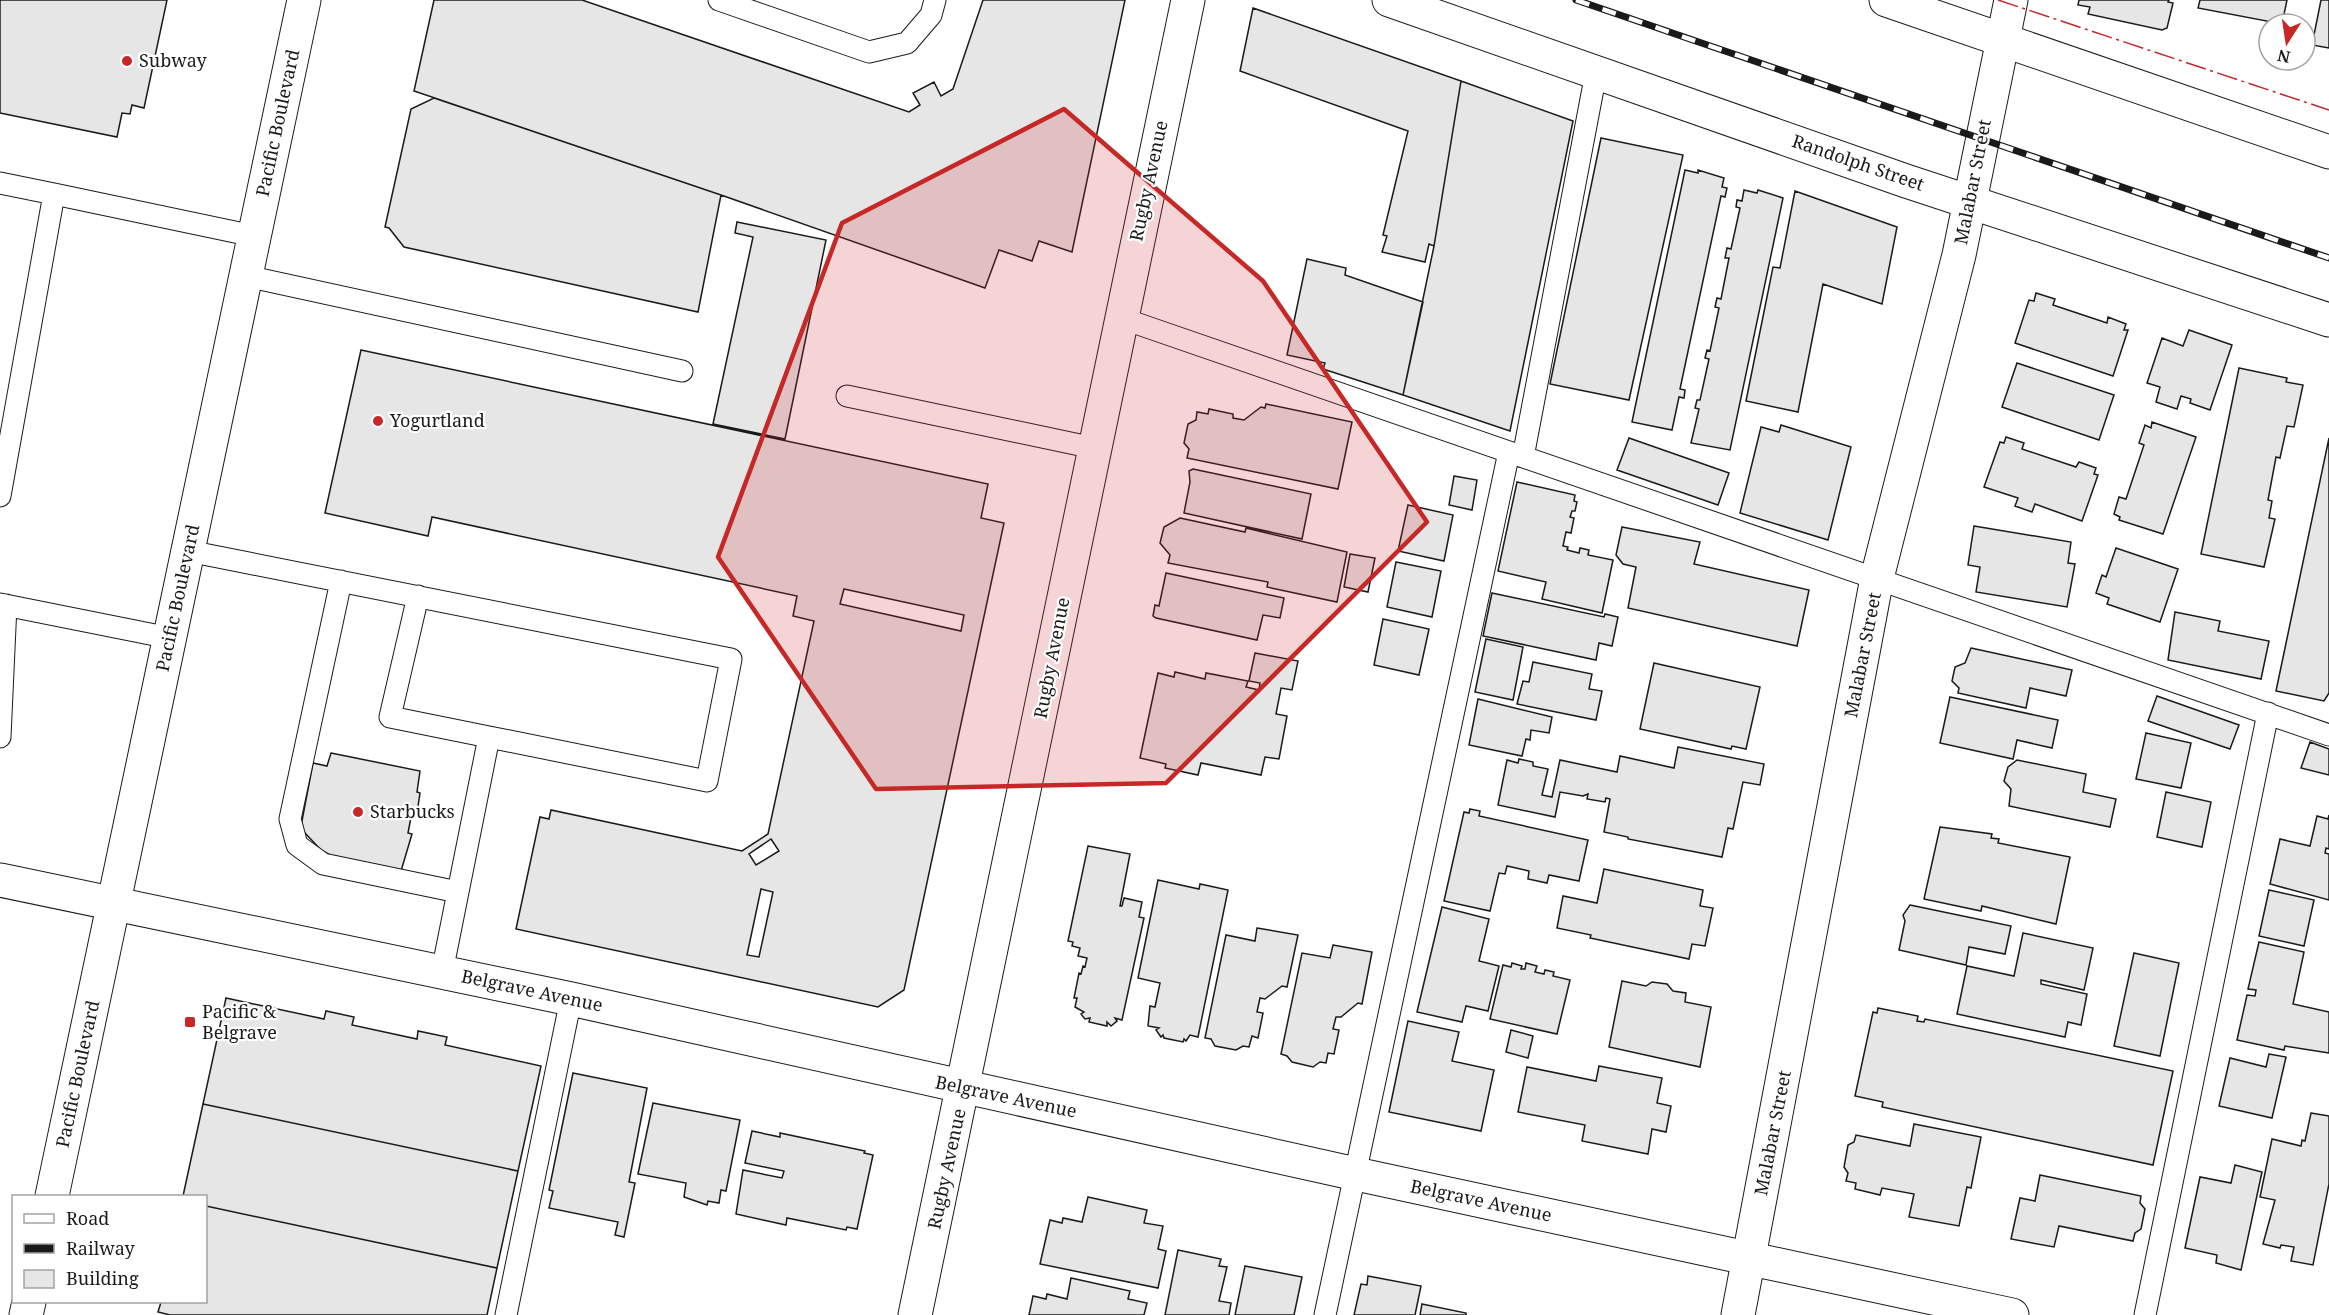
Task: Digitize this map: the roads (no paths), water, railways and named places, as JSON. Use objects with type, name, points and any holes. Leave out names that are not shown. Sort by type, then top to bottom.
[{"type":"street","name":"Pacific Boulevard","points":[[51,1195],[304,0]]},
{"type":"street","name":"Rugby Avenue","points":[[915,1315],[964,1088],[1188,0]]},
{"type":"street","name":"Randolph Street","points":[[1389,0],[1969,201],[2329,320]]},
{"type":"street","points":[[1886,0],[2329,152]]},
{"type":"street","name":"Malabar Street","points":[[1738,1315],[1877,578],[1959,255],[2001,39],[2011,0]]},
{"type":"street","name":"Belgrave Avenue","points":[[0,880],[571,999],[1356,1174],[2012,1315]]},
{"type":"lane","points":[[719,0],[869,52],[907,43],[931,15],[935,0]]},
{"type":"lane","points":[[1325,1315],[1516,454],[1596,73]]},
{"type":"lane","points":[[0,183],[254,236]]},
{"type":"lane","points":[[0,496],[54,194]]},
{"type":"lane","points":[[246,276],[682,371]]},
{"type":"lane","points":[[1121,318],[2329,735]]},
{"type":"lane","points":[[847,396],[1094,448]]},
{"type":"lane","points":[[188,551],[418,596],[731,659],[707,781],[390,717],[418,596]]},
{"type":"lane","points":[[341,581],[290,819],[297,845],[323,864],[458,892]]},
{"type":"lane","points":[[0,737],[3,605],[170,639]]},
{"type":"lane","points":[[2145,1315],[2268,714]]},
{"type":"lane","points":[[442,972],[489,737]]},
{"type":"lane","points":[[506,1315],[571,999]]},
{"type":"railway","points":[[1576,0],[2329,258]]},
{"type":"place","name":"Subway","points":[[127,61]]},
{"type":"place","name":"Yogurtland","points":[[378,421]]},
{"type":"place","name":"Starbucks","points":[[358,812]]},
{"type":"place","name":"Pacific & Belgrave","points":[[190,1022]]}]
